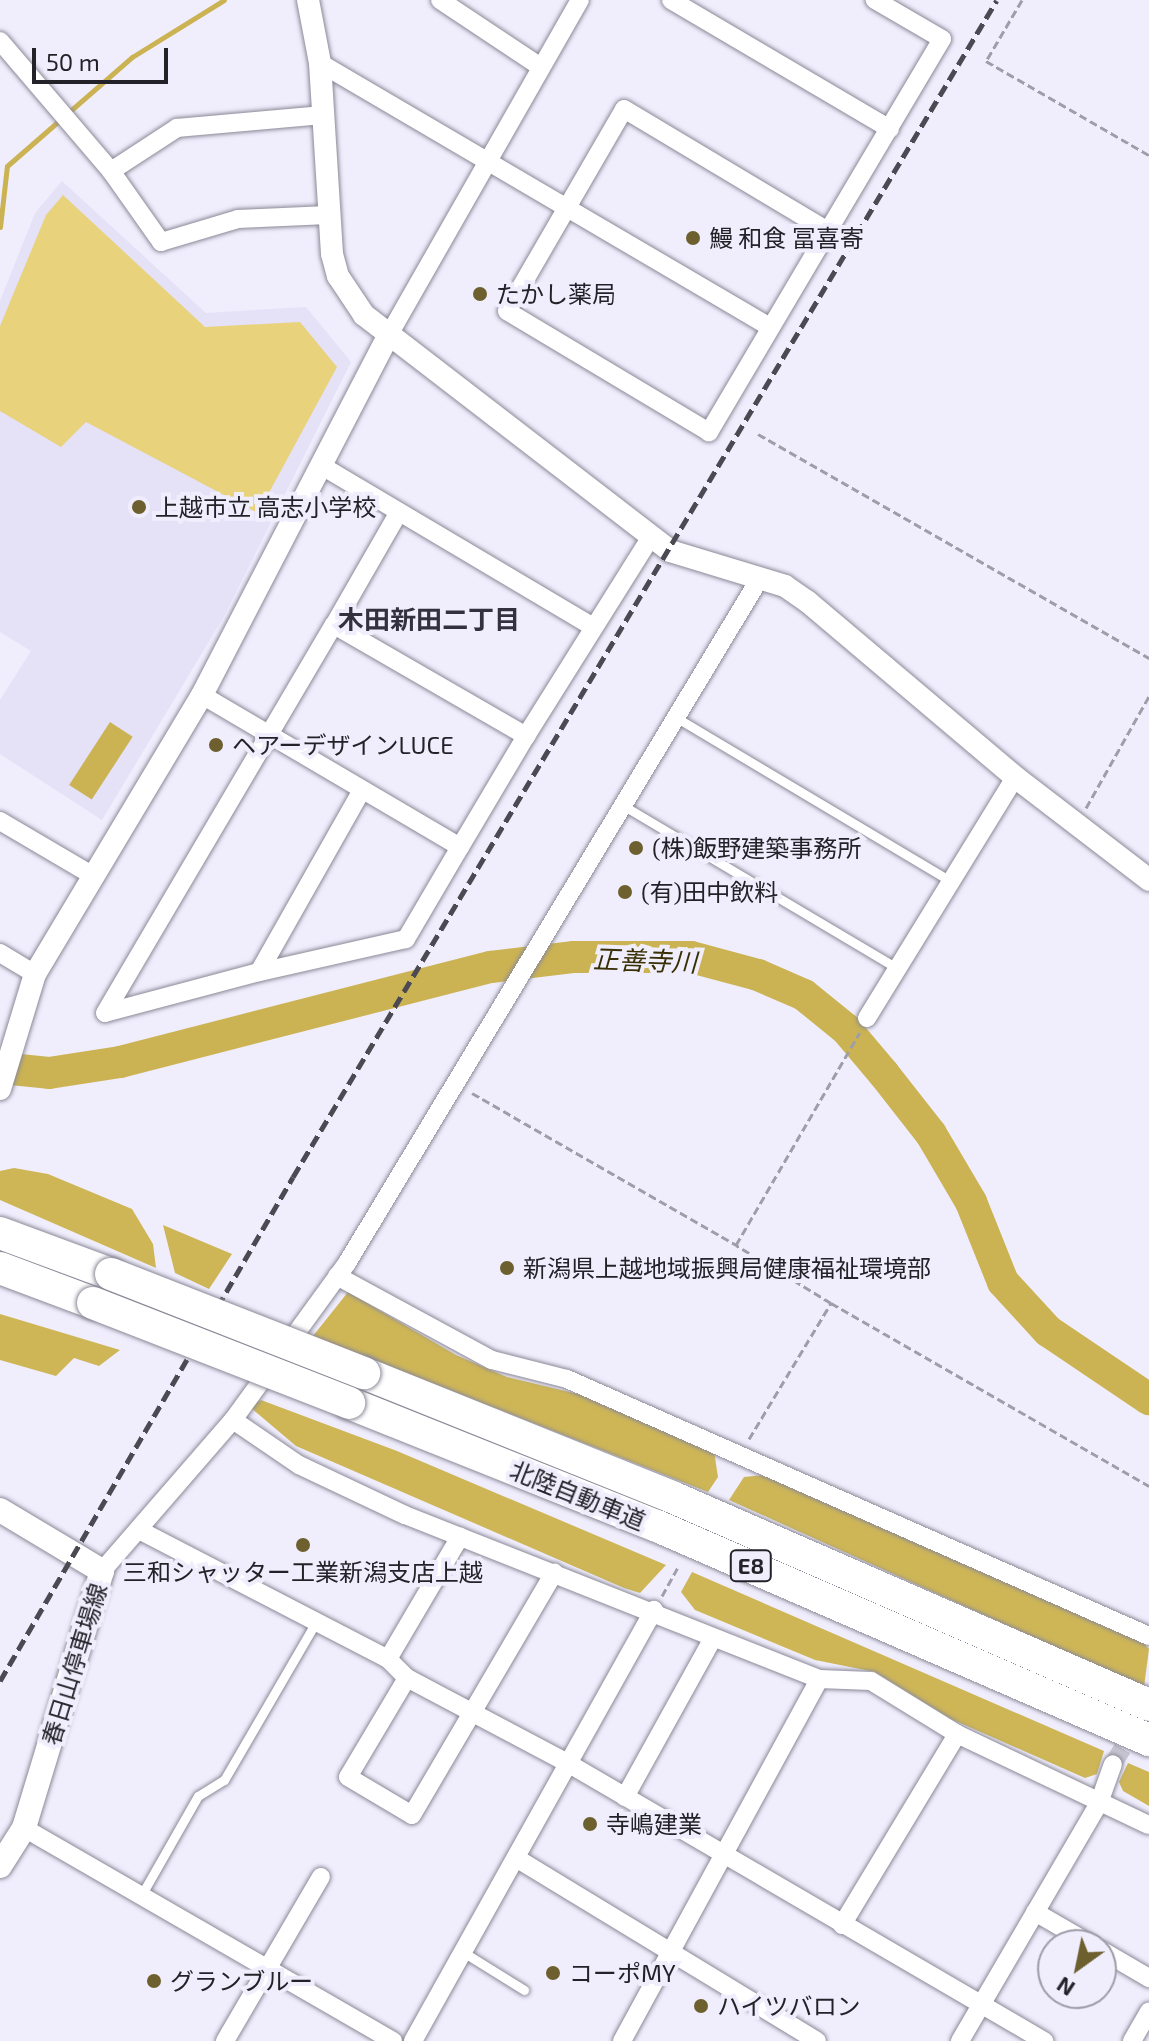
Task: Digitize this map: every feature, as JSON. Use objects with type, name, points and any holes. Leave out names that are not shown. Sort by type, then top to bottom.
[{"type":"highway","name":"北陸自動車道","points":[[0,1233],[364,1373],[672,1497],[1149,1705]]},
{"type":"highway","name":"北陸自動車道","points":[[0,1268],[657,1526],[1149,1740]]},
{"type":"main road","name":"春日山停車場線","points":[[0,1510],[102,1571],[24,1828],[0,1866]]},
{"type":"street","points":[[308,0],[320,63],[328,215],[338,276],[364,315],[650,538],[681,555],[785,586],[847,630],[1015,777],[1149,880]]},
{"type":"street","points":[[440,0],[541,67]]},
{"type":"street","points":[[0,1089],[22,1004],[35,974],[90,874],[202,695],[390,333],[580,0]]},
{"type":"street","points":[[671,0],[890,129]]},
{"type":"street","points":[[828,231],[624,109],[507,311],[709,432],[942,39],[875,0]]},
{"type":"street","points":[[0,41],[111,171],[161,242],[238,219],[328,215]]},
{"type":"street","points":[[320,63],[770,327]]},
{"type":"street","points":[[111,171],[177,128],[322,115]]},
{"type":"street","points":[[322,466],[593,627]]},
{"type":"street","points":[[399,512],[334,625],[267,732],[105,1013],[259,972],[406,939],[526,736],[650,538]]},
{"type":"street","points":[[102,1571],[233,1420],[337,1276],[499,1017],[760,578]]},
{"type":"street","points":[[334,625],[526,736]]},
{"type":"street","points":[[202,695],[460,847]]},
{"type":"street","points":[[867,1018],[1015,777]]},
{"type":"street","points":[[259,972],[362,790]]},
{"type":"street","points":[[0,821],[90,874]]},
{"type":"street","points":[[0,953],[35,974]]},
{"type":"street","points":[[337,1276],[492,1360],[567,1379],[1149,1636]]},
{"type":"street","points":[[233,1420],[299,1465],[460,1537],[654,1610],[713,1638],[819,1679],[871,1681],[957,1734],[1149,1825]]},
{"type":"street","points":[[139,1530],[388,1659],[407,1678],[571,1765],[980,2007],[1044,2041]]},
{"type":"street","points":[[388,1659],[460,1537]]},
{"type":"street","points":[[407,1678],[348,1777],[412,1815],[475,1714],[554,1573]]},
{"type":"street","points":[[413,2041],[571,1765],[654,1610]]},
{"type":"street","points":[[625,1797],[713,1638]]},
{"type":"street","points":[[622,2041],[819,1679]]},
{"type":"street","points":[[842,1925],[957,1734]]},
{"type":"street","points":[[960,2041],[1099,1803],[1113,1764]]},
{"type":"street","points":[[24,1828],[270,1965],[393,2041]]},
{"type":"street","points":[[516,1858],[817,2041]]},
{"type":"street","points":[[225,2041],[321,1877]]},
{"type":"street","points":[[1035,1912],[1064,1929]]},
{"type":"street","points":[[1117,1959],[1149,1978]]},
{"type":"street","points":[[1132,2041],[1149,2011]]},
{"type":"lane","points":[[677,718],[949,880]]},
{"type":"lane","points":[[624,806],[897,968]]},
{"type":"lane","points":[[142,1894],[198,1796],[224,1780],[316,1622]]},
{"type":"lane","points":[[463,1952],[524,1990]]},
{"type":"path","points":[[1022,0],[986,61],[1149,155]]},
{"type":"path","points":[[758,434],[1149,658]]},
{"type":"path","points":[[1077,824],[1149,696]]},
{"type":"path","points":[[736,1245],[867,1018]]},
{"type":"path","points":[[457,1084],[1149,1486]]},
{"type":"path","points":[[740,1454],[831,1303]]},
{"type":"path","points":[[654,1610],[678,1567]]},
{"type":"shaded area","name":"上越市立 高志小学校","points":[[62,181],[206,313],[306,307],[351,362],[223,618],[102,820],[0,754],[0,700],[31,651],[0,632],[0,301],[35,213]]},
{"type":"shaded area","points":[[63,195],[205,327],[300,322],[337,367],[258,513],[86,422],[61,447],[0,411],[0,326],[46,215]]},
{"type":"shaded area","points":[[110,722],[133,737],[92,800],[69,785]]},
{"type":"shaded area","points":[[14,1168],[48,1174],[132,1209],[153,1244],[156,1268],[0,1200],[0,1171]]},
{"type":"shaded area","points":[[163,1225],[232,1254],[209,1289],[175,1273]]},
{"type":"shaded area","points":[[348,1292],[456,1355],[507,1377],[582,1395],[714,1451],[718,1477],[708,1492],[313,1336]]},
{"type":"shaded area","points":[[0,1314],[120,1350],[99,1366],[74,1358],[56,1376],[0,1360]]},
{"type":"shaded area","points":[[261,1400],[397,1451],[666,1565],[640,1593],[624,1588],[296,1446],[250,1407]]},
{"type":"shaded area","points":[[765,1475],[1139,1638],[1149,1649],[1144,1687],[729,1500],[744,1477]]},
{"type":"shaded area","points":[[692,1572],[1104,1751],[1097,1774],[1085,1778],[951,1719],[875,1672],[815,1660],[695,1610],[681,1592]]},
{"type":"shaded area","points":[[1128,1763],[1149,1772],[1149,1806],[1123,1791],[1119,1782]]},
{"type":"waterway","points":[[0,227],[7,166],[132,57],[224,0]]},
{"type":"waterway","name":"正善寺川","points":[[0,1068],[49,1073],[120,1062],[491,967],[574,957],[691,957],[758,975],[804,995],[846,1029],[884,1074],[931,1134],[971,1202],[1003,1282],[1048,1331],[1149,1399]]},
{"type":"tunnel","points":[[1113,1764],[1135,1728]]},
{"type":"railway","points":[[0,1681],[293,1177],[997,0]]},
{"type":"place","name":"鰻 和食 冨喜寄","points":[[693,238]]},
{"type":"place","name":"たかし薬局","points":[[480,294]]},
{"type":"place","name":"上越市立 高志小学校","points":[[139,507]]},
{"type":"place","name":"ヘアーデザインLUCE","points":[[216,745]]},
{"type":"place","name":"(株)飯野建築事務所","points":[[636,848]]},
{"type":"place","name":"(有)田中飲料","points":[[625,892]]},
{"type":"place","name":"新潟県上越地域振興局健康福祉環境部","points":[[507,1268]]},
{"type":"place","name":"三和シャッター工業新潟支店上越","points":[[303,1545]]},
{"type":"place","name":"寺嶋建業","points":[[590,1824]]},
{"type":"place","name":"コーポMY","points":[[553,1973]]},
{"type":"place","name":"グランブルー","points":[[154,1981]]},
{"type":"place","name":"ハイツバロン","points":[[701,2006]]},
{"type":"district","name":"木田新田二丁目","points":[[429,619]]}]
